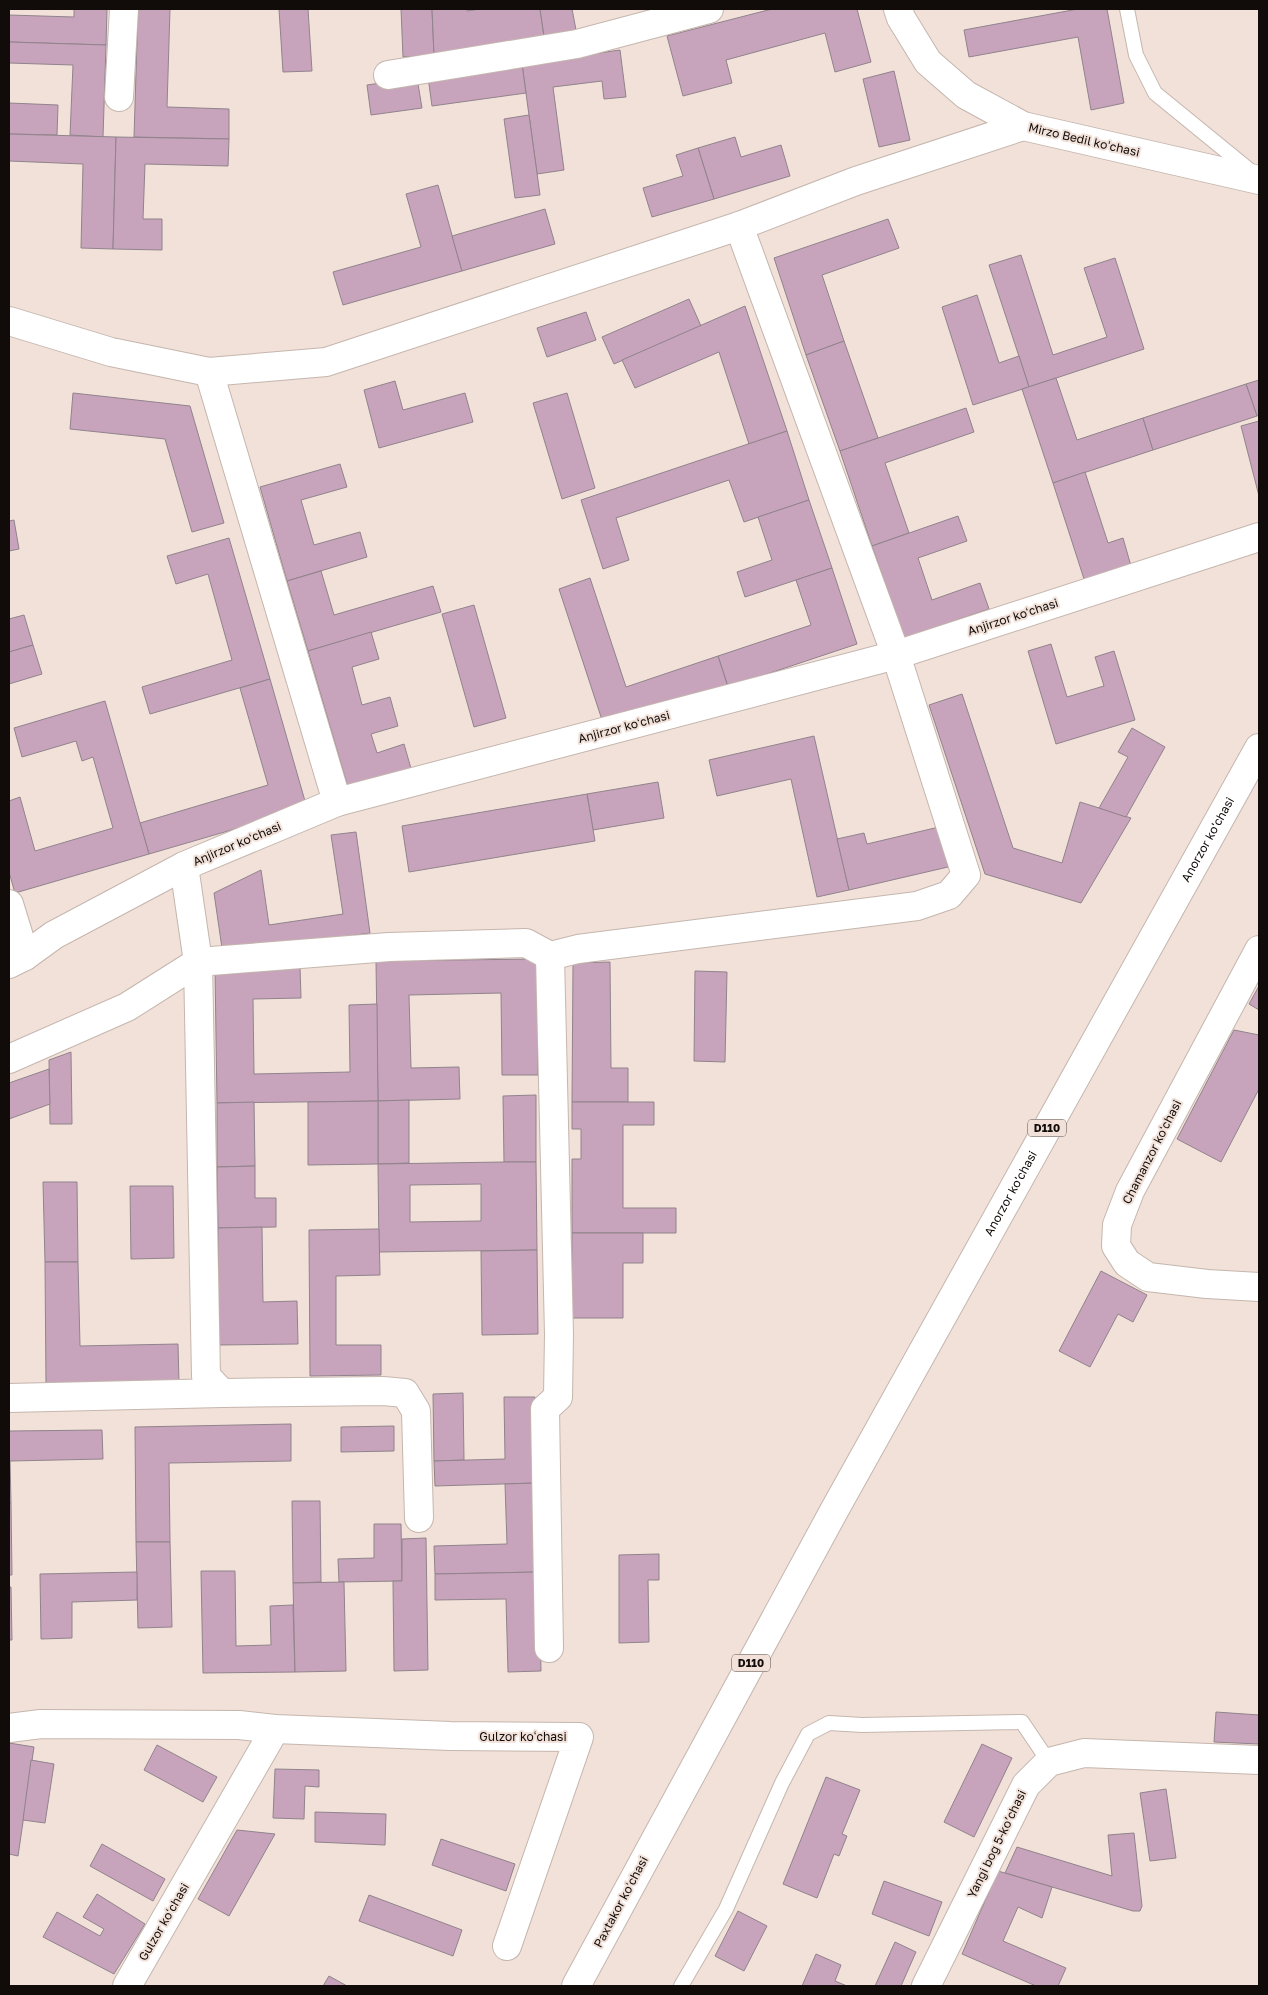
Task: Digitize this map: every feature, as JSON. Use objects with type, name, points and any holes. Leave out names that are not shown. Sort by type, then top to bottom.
[{"type":"street","points":[[119,98],[124,9]]},
{"type":"street","points":[[388,75],[577,44],[709,9]]},
{"type":"street","name":"Mirzo Bedil koʻchasi","points":[[898,9],[901,18],[928,62],[966,95],[1023,126],[1259,179]]},
{"type":"street","points":[[9,321],[111,352],[209,372],[326,362],[739,226],[856,181],[1023,126]]},
{"type":"street","points":[[9,1058],[126,1007],[198,962],[389,947],[526,943],[550,956],[578,949],[916,906],[949,895],[966,875],[896,655],[739,226]]},
{"type":"street","points":[[209,372],[337,802]]},
{"type":"street","name":"Anjirzor koʻchasi","points":[[17,960],[54,935],[184,866],[337,802],[896,655],[1259,537]]},
{"type":"street","name":"Anorzor ko'chasi","points":[[666,1818],[835,1509],[1259,748]]},
{"type":"street","points":[[184,866],[198,962],[206,1376],[222,1393]]},
{"type":"street","points":[[9,904],[17,960]]},
{"type":"street","name":"Chamanzor koʻchasi","points":[[1259,950],[1130,1191],[1117,1224],[1116,1246],[1128,1263],[1148,1276],[1207,1284],[1259,1287]]},
{"type":"street","points":[[550,956],[559,1334],[558,1397],[545,1409],[550,1648]]},
{"type":"street","points":[[9,1398],[222,1393],[382,1391],[405,1393],[416,1411],[419,1518]]},
{"type":"street","name":"Gulzor koʻchasi","points":[[9,1728],[41,1724],[238,1725],[276,1729],[450,1736],[579,1737],[507,1946]]},
{"type":"street","name":"Gulzor koʻchasi","points":[[127,1986],[276,1729]]},
{"type":"street","points":[[1049,1762],[1084,1753],[1259,1760]]},
{"type":"street","name":"Yangi bog 5-koʼchasi","points":[[926,1986],[1026,1785],[1049,1762]]},
{"type":"street","name":"Paxtakor koʻchasi","points":[[576,1986],[666,1818]]},
{"type":"lane","points":[[1127,9],[1136,55],[1155,93],[1259,179]]},
{"type":"lane","points":[[681,1986],[726,1909],[782,1783],[808,1734],[829,1723],[862,1725],[1022,1722],[1049,1762]]},
{"type":"building","points":[[74,9],[107,9],[106,45],[9,42],[9,15],[74,17]]},
{"type":"building","points":[[138,9],[170,9],[167,107],[229,109],[229,139],[134,137]]},
{"type":"building","points":[[279,9],[308,9],[312,71],[283,72]]},
{"type":"building","points":[[401,9],[432,9],[434,55],[403,57]]},
{"type":"building","points":[[432,9],[467,9],[467,11],[480,9],[540,9],[544,36],[434,55]]},
{"type":"building","points":[[540,9],[572,9],[576,30],[544,36]]},
{"type":"building","points":[[772,9],[857,9],[871,62],[835,72],[825,33],[726,60],[732,83],[683,96],[667,36]]},
{"type":"building","points":[[1078,9],[1107,9],[1124,103],[1091,110],[1078,37],[969,57],[964,30]]},
{"type":"building","points":[[9,42],[106,45],[103,137],[70,135],[73,65],[9,63]]},
{"type":"building","points":[[620,50],[626,97],[604,99],[602,81],[553,87],[564,170],[537,174],[522,64]]},
{"type":"building","points":[[522,64],[526,93],[432,106],[428,77]]},
{"type":"building","points":[[894,71],[910,140],[879,147],[863,79]]},
{"type":"building","points":[[417,78],[422,108],[371,115],[367,85]]},
{"type":"building","points":[[9,103],[58,105],[57,135],[9,134]]},
{"type":"building","points":[[529,115],[540,195],[515,198],[504,119]]},
{"type":"building","points":[[9,134],[116,137],[113,249],[81,248],[83,164],[9,161]]},
{"type":"building","points":[[116,137],[229,139],[228,166],[145,164],[143,219],[162,219],[162,250],[113,249]]},
{"type":"building","points":[[735,137],[741,157],[781,145],[790,176],[714,199],[698,148]]},
{"type":"building","points":[[698,148],[714,199],[652,217],[643,188],[683,176],[676,155]]},
{"type":"building","points":[[438,185],[462,271],[343,305],[333,272],[421,247],[406,194]]},
{"type":"building","points":[[545,209],[555,244],[462,271],[452,236]]},
{"type":"building","points":[[888,219],[899,248],[822,275],[844,341],[806,355],[774,258]]},
{"type":"building","points":[[1021,255],[1053,355],[1107,337],[1084,268],[1115,258],[1144,349],[1029,387],[989,265]]},
{"type":"building","points":[[977,295],[999,363],[1019,356],[1029,387],[973,405],[942,307]]},
{"type":"building","points":[[689,299],[701,326],[614,364],[602,337]]},
{"type":"building","points":[[745,306],[787,431],[749,444],[719,352],[635,388],[622,360]]},
{"type":"building","points":[[586,312],[596,340],[547,357],[537,328]]},
{"type":"building","points":[[844,341],[878,438],[840,451],[806,355]]},
{"type":"building","points":[[1056,378],[1077,440],[1143,418],[1153,450],[1053,483],[1022,389]]},
{"type":"building","points":[[1259,380],[1259,415],[1257,416],[1246,384]]},
{"type":"building","points":[[395,381],[403,410],[465,393],[473,422],[379,448],[364,390]]},
{"type":"building","points":[[1246,384],[1257,416],[1153,450],[1143,418]]},
{"type":"building","points":[[73,393],[190,406],[224,523],[192,532],[165,439],[70,429]]},
{"type":"building","points":[[567,393],[595,488],[562,499],[533,403]]},
{"type":"building","points":[[966,408],[974,432],[885,463],[909,533],[872,546],[840,451]]},
{"type":"building","points":[[1259,421],[1259,496],[1241,426]]},
{"type":"building","points":[[787,431],[809,500],[744,522],[729,480],[616,518],[629,560],[603,569],[581,500]]},
{"type":"building","points":[[340,464],[347,487],[301,500],[314,545],[360,532],[367,557],[287,581],[260,487]]},
{"type":"building","points":[[1085,472],[1108,543],[1123,538],[1131,566],[1085,582],[1053,483]]},
{"type":"building","points":[[809,500],[832,568],[745,597],[737,572],[772,560],[758,517]]},
{"type":"building","points":[[958,516],[967,541],[918,558],[932,600],[980,583],[989,609],[904,638],[872,546]]},
{"type":"building","points":[[14,520],[19,549],[9,551],[9,521]]},
{"type":"building","points":[[229,538],[270,679],[150,714],[142,687],[232,660],[208,574],[176,584],[167,556]]},
{"type":"building","points":[[832,568],[857,644],[728,687],[718,656],[811,625],[796,580]]},
{"type":"building","points":[[321,571],[334,615],[433,586],[441,612],[308,651],[287,581]]},
{"type":"building","points":[[590,578],[626,687],[718,656],[728,687],[605,729],[559,589]]},
{"type":"building","points":[[474,605],[506,718],[474,727],[442,614]]},
{"type":"building","points":[[24,615],[33,645],[9,652],[9,619]]},
{"type":"building","points":[[371,632],[379,659],[352,667],[362,705],[390,697],[398,726],[371,734],[377,753],[404,744],[412,772],[349,791],[308,651]]},
{"type":"building","points":[[1051,644],[1067,697],[1104,686],[1095,657],[1114,651],[1135,720],[1056,744],[1028,651]]},
{"type":"building","points":[[33,645],[42,674],[9,684],[9,652]]},
{"type":"building","points":[[270,679],[307,808],[149,854],[140,823],[268,785],[240,688]]},
{"type":"building","points":[[962,694],[1013,848],[1062,863],[1080,802],[1131,818],[1081,903],[985,874],[929,705]]},
{"type":"building","points":[[105,701],[149,854],[15,893],[9,872],[9,801],[20,797],[35,851],[113,828],[93,757],[82,761],[76,741],[22,757],[14,728]]},
{"type":"building","points":[[1132,728],[1165,747],[1126,817],[1099,808],[1128,757],[1118,752]]},
{"type":"building","points":[[814,736],[849,890],[817,897],[791,779],[717,796],[709,760]]},
{"type":"building","points":[[658,782],[664,818],[593,830],[587,794]]},
{"type":"building","points":[[587,794],[595,841],[409,872],[402,826]]},
{"type":"building","points":[[939,827],[948,867],[849,890],[837,839],[864,833],[867,844]]},
{"type":"building","points":[[356,832],[370,933],[223,955],[214,893],[261,870],[269,925],[343,914],[331,835]]},
{"type":"building","points":[[537,959],[538,1075],[502,1075],[501,993],[409,995],[411,1068],[459,1067],[460,1099],[378,1101],[376,961]]},
{"type":"building","points":[[610,962],[611,1068],[628,1068],[628,1102],[572,1102],[573,963]]},
{"type":"building","points":[[300,967],[301,998],[253,999],[254,1074],[350,1072],[349,1005],[377,1004],[378,1101],[217,1103],[215,968]]},
{"type":"building","points":[[695,971],[727,972],[725,1062],[694,1061]]},
{"type":"building","points":[[1259,986],[1259,1010],[1249,1004]]},
{"type":"building","points":[[1234,1030],[1259,1035],[1259,1089],[1221,1162],[1177,1139]]},
{"type":"building","points":[[71,1052],[72,1124],[50,1124],[49,1060]]},
{"type":"building","points":[[49,1069],[50,1104],[9,1119],[9,1083]]},
{"type":"building","points":[[536,1095],[536,1162],[504,1162],[503,1096]]},
{"type":"building","points":[[409,1100],[409,1163],[378,1164],[378,1101]]},
{"type":"building","points":[[378,1101],[378,1164],[308,1165],[308,1102]]},
{"type":"building","points":[[254,1102],[255,1166],[217,1167],[217,1103]]},
{"type":"building","points":[[572,1102],[654,1102],[654,1125],[623,1125],[623,1208],[676,1208],[676,1233],[572,1233],[572,1159],[581,1159],[581,1129],[572,1129]]},
{"type":"building","points":[[536,1162],[537,1250],[379,1252],[378,1164]],"holes":[[[481,1184],[481,1221],[410,1222],[410,1185]]]},
{"type":"building","points":[[255,1166],[255,1198],[276,1198],[276,1227],[218,1228],[217,1167]]},
{"type":"building","points":[[43,1182],[77,1182],[78,1262],[45,1262]]},
{"type":"building","points":[[130,1186],[173,1186],[174,1258],[131,1259]]},
{"type":"building","points":[[262,1227],[263,1302],[297,1301],[298,1344],[219,1345],[218,1228]]},
{"type":"building","points":[[379,1229],[380,1275],[336,1276],[336,1345],[381,1345],[381,1375],[310,1376],[309,1230]]},
{"type":"building","points":[[572,1233],[643,1233],[643,1263],[623,1263],[623,1318],[571,1318]]},
{"type":"building","points":[[537,1250],[538,1334],[482,1335],[481,1251]]},
{"type":"building","points":[[45,1262],[78,1262],[80,1346],[178,1344],[179,1383],[46,1385]]},
{"type":"building","points":[[1101,1271],[1147,1295],[1133,1322],[1118,1314],[1090,1367],[1059,1351]]},
{"type":"building","points":[[463,1393],[464,1460],[434,1461],[433,1394]]},
{"type":"building","points":[[504,1397],[535,1397],[536,1483],[435,1486],[434,1461],[505,1459]]},
{"type":"building","points":[[291,1424],[291,1461],[169,1463],[170,1542],[136,1542],[135,1427]]},
{"type":"building","points":[[394,1426],[394,1451],[341,1452],[341,1427]]},
{"type":"building","points":[[102,1430],[103,1459],[10,1461],[11,1503],[9,1503],[9,1431]]},
{"type":"building","points":[[536,1483],[539,1572],[435,1574],[434,1546],[507,1544],[505,1484]]},
{"type":"building","points":[[292,1501],[320,1501],[321,1582],[293,1583]]},
{"type":"building","points":[[9,1503],[11,1503],[12,1575],[9,1575]]},
{"type":"building","points":[[374,1524],[401,1524],[402,1581],[339,1582],[338,1559],[374,1558]]},
{"type":"building","points":[[426,1538],[428,1670],[394,1671],[393,1581],[402,1581],[402,1539]]},
{"type":"building","points":[[136,1542],[170,1542],[172,1627],[138,1628]]},
{"type":"building","points":[[659,1554],[659,1580],[648,1580],[649,1642],[619,1643],[619,1555]]},
{"type":"building","points":[[201,1571],[235,1571],[236,1646],[271,1645],[270,1606],[293,1605],[295,1672],[203,1673]]},
{"type":"building","points":[[137,1572],[137,1600],[72,1602],[72,1638],[41,1639],[40,1574]]},
{"type":"building","points":[[539,1572],[541,1671],[508,1672],[506,1599],[435,1600],[435,1574]]},
{"type":"building","points":[[344,1582],[346,1671],[295,1672],[293,1583]]},
{"type":"building","points":[[9,1587],[11,1587],[12,1640],[9,1640]]},
{"type":"building","points":[[1216,1712],[1259,1715],[1259,1744],[1214,1742]]},
{"type":"building","points":[[9,1743],[34,1747],[18,1856],[9,1854]]},
{"type":"building","points":[[982,1744],[1012,1758],[974,1837],[944,1822]]},
{"type":"building","points":[[157,1745],[217,1777],[203,1802],[144,1770]]},
{"type":"building","points":[[31,1760],[54,1764],[45,1823],[23,1820]]},
{"type":"building","points":[[275,1769],[319,1770],[319,1787],[305,1786],[304,1819],[273,1818]]},
{"type":"building","points":[[826,1777],[860,1790],[842,1834],[847,1836],[839,1856],[834,1854],[817,1898],[783,1884]]},
{"type":"building","points":[[1166,1789],[1176,1858],[1150,1861],[1140,1793]]},
{"type":"building","points":[[315,1812],[386,1814],[385,1845],[315,1842]]},
{"type":"building","points":[[237,1830],[275,1834],[229,1916],[198,1899]]},
{"type":"building","points":[[1134,1833],[1142,1906],[1140,1911],[1133,1911],[1005,1873],[1017,1847],[1112,1876],[1108,1835]]},
{"type":"building","points":[[441,1839],[515,1864],[506,1891],[432,1865]]},
{"type":"building","points":[[102,1844],[165,1879],[153,1901],[90,1866]]},
{"type":"building","points":[[998,1871],[1052,1887],[1042,1918],[1018,1907],[1003,1941],[1066,1968],[1058,1986],[1036,1986],[962,1954]]},
{"type":"building","points":[[884,1881],[942,1902],[929,1936],[872,1914]]},
{"type":"building","points":[[97,1894],[145,1924],[114,1974],[43,1937],[57,1912],[100,1936],[104,1929],[83,1917]]},
{"type":"building","points":[[369,1895],[462,1930],[453,1956],[359,1921]]},
{"type":"building","points":[[738,1911],[767,1926],[744,1971],[715,1956]]},
{"type":"building","points":[[895,1942],[916,1952],[901,1986],[875,1986]]},
{"type":"building","points":[[816,1954],[841,1965],[835,1981],[847,1986],[802,1986]]},
{"type":"building","points":[[329,1976],[347,1986],[323,1986]]}]
